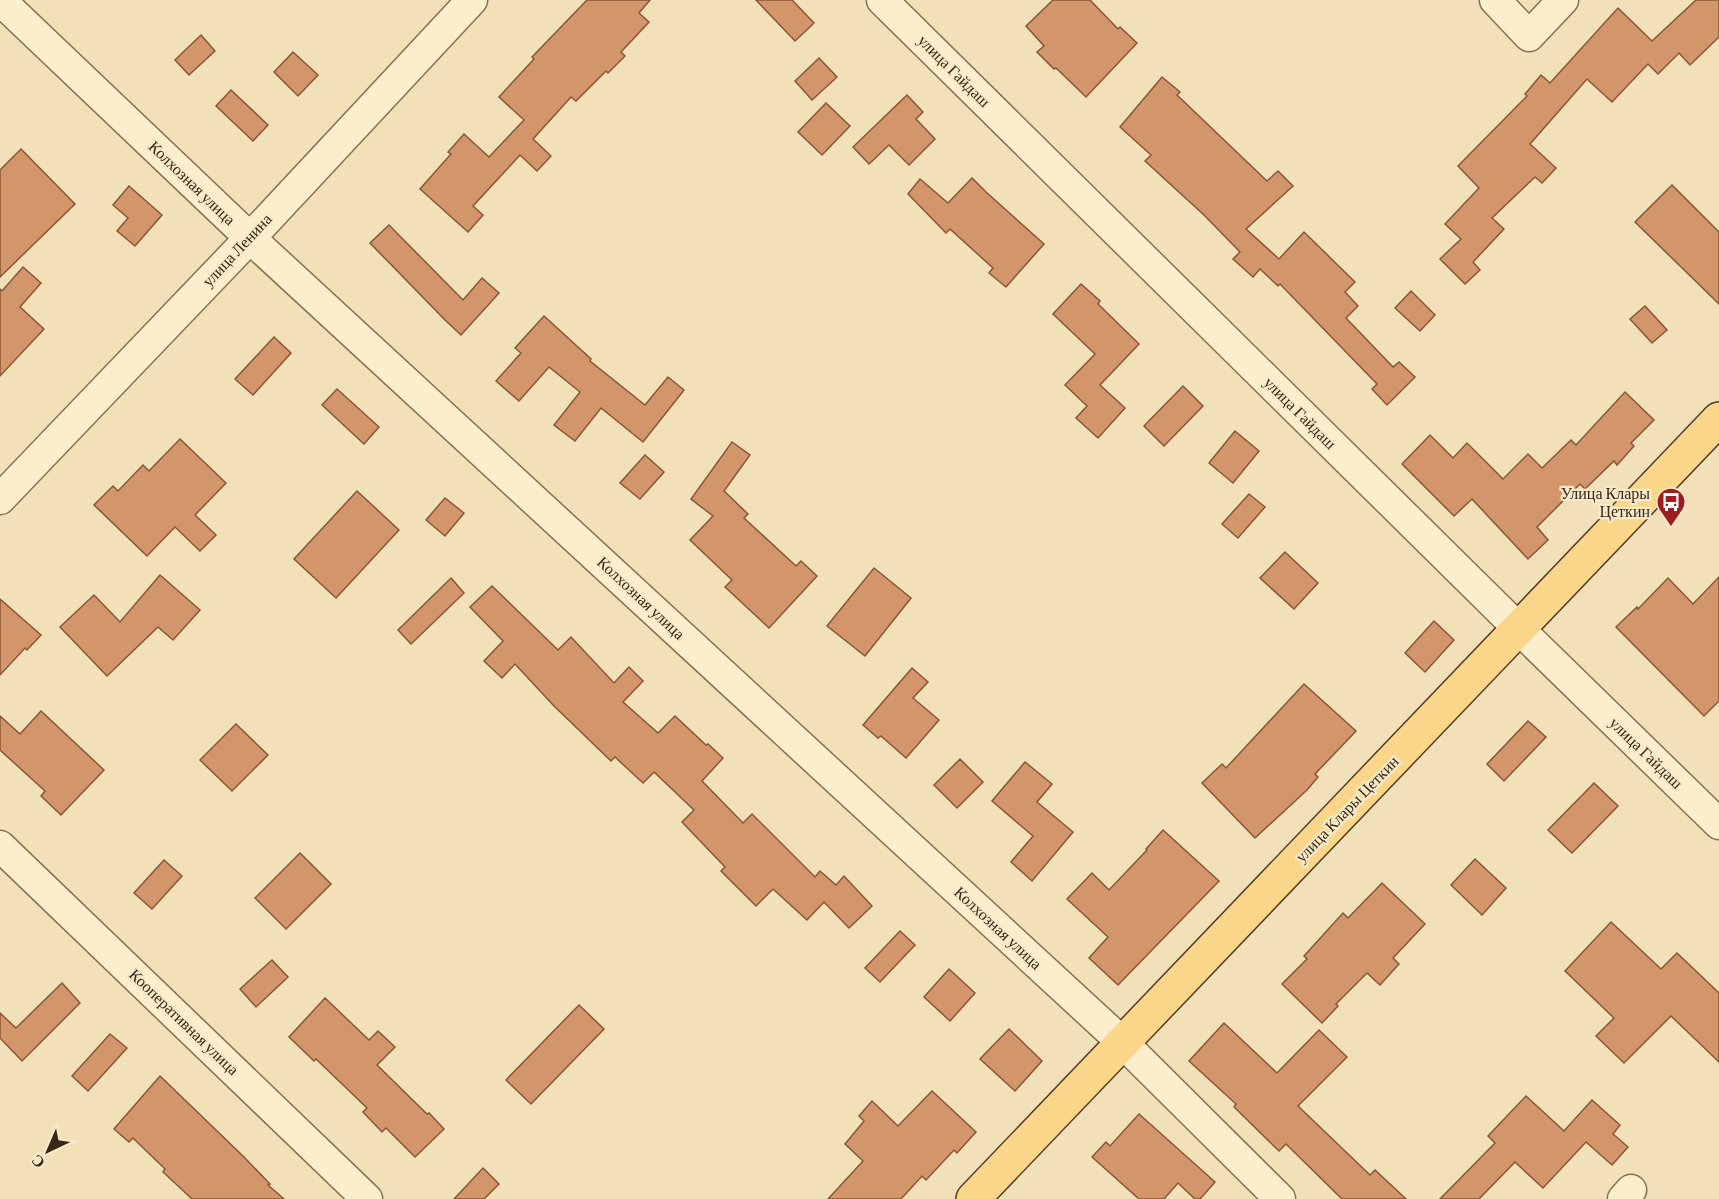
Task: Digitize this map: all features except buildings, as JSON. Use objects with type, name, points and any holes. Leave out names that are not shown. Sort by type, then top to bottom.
[{"type":"main road","name":"улица Клары Цеткин","points":[[973,1199],[1719,419]]},
{"type":"street","name":"Колхозная улица","points":[[0,0],[250,238],[1123,1043],[1280,1199]]},
{"type":"street","name":"улица Ленина","points":[[0,499],[250,238],[472,0]]},
{"type":"street","name":"улица Гайдаш","points":[[882,0],[1719,824]]},
{"type":"street","points":[[1495,0],[1529,36],[1563,0]]},
{"type":"street","name":"Кооперативная улица","points":[[0,846],[367,1199]]},
{"type":"place","name":"Улица Клары Цеткин","points":[[1671,528]]}]
